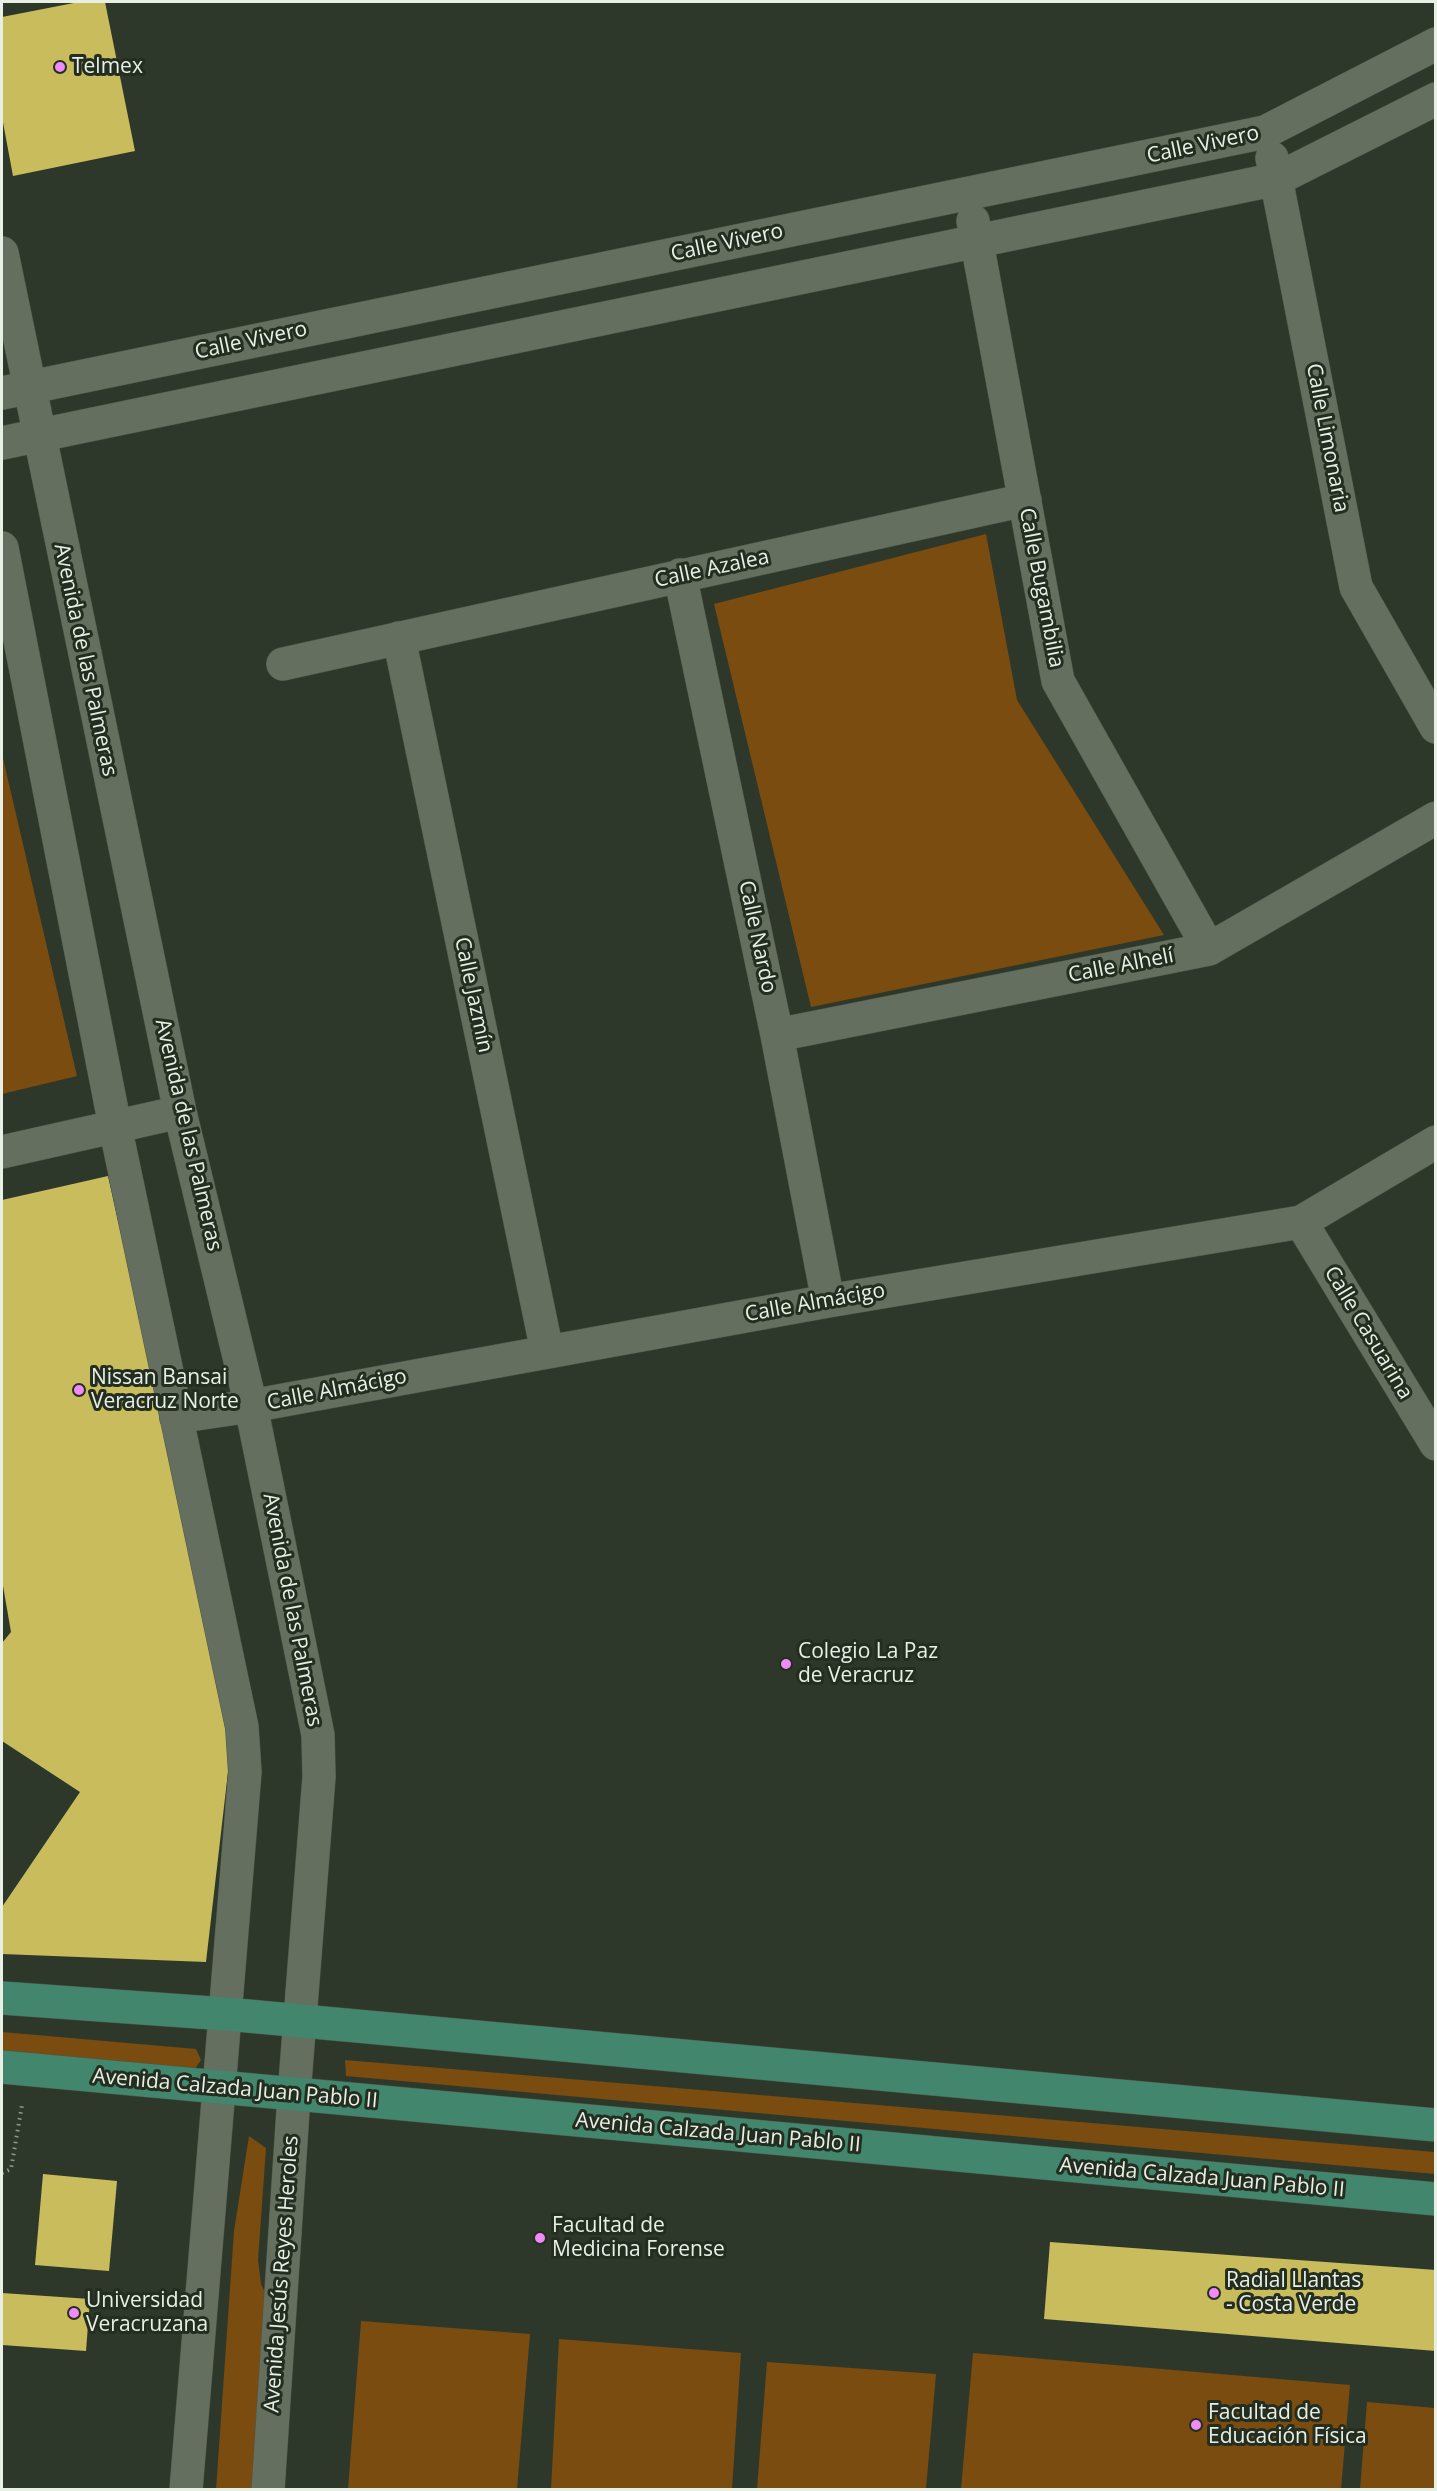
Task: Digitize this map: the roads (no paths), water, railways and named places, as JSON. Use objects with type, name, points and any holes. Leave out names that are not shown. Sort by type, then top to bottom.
[{"type":"main road","points":[[2,1998],[226,2014],[1436,2125]]},
{"type":"main road","name":"Avenida Calzada Juan Pablo II","points":[[15,2068],[1436,2199]]},
{"type":"street","name":"Calle Vivero","points":[[16,390],[1265,132],[1436,44]]},
{"type":"street","points":[[2,443],[1277,179],[1436,99]]},
{"type":"street","name":"Calle Limonaria","points":[[1265,132],[1277,179],[1356,587],[1436,727]]},
{"type":"street","name":"Calle Bugambilia","points":[[968,194],[1058,681],[1209,949]]},
{"type":"street","points":[[687,251],[699,299]]},
{"type":"street","name":"Avenida de las Palmeras","points":[[2,253],[16,390],[38,436],[180,1112],[251,1406],[318,1735],[320,1777],[300,2022]]},
{"type":"street","points":[[503,289],[512,337]]},
{"type":"street","name":"Calle Azalea","points":[[283,664],[1025,500]]},
{"type":"street","points":[[2,548],[115,1126],[242,1727],[245,1772],[221,2087],[186,2490]]},
{"type":"street","name":"Calle Nardo","points":[[680,575],[777,1035],[828,1301]]},
{"type":"street","name":"Calle Jazmín","points":[[399,638],[547,1351]]},
{"type":"street","name":"Calle Alhelí","points":[[777,1035],[1209,949],[1436,818]]},
{"type":"street","points":[[2,1152],[180,1112]]},
{"type":"street","name":"Calle Almácigo","points":[[176,1417],[251,1406],[828,1301],[1300,1222],[1436,1142]]},
{"type":"street","name":"Calle Casuarina","points":[[1300,1222],[1436,1444]]},
{"type":"street","name":"Avenida Jesús Reyes Heroles","points":[[267,2490],[300,2022]]},
{"type":"place","name":"Telmex","points":[[60,67]]},
{"type":"place","name":"Nissan Bansai Veracruz Norte","points":[[79,1390]]},
{"type":"place","name":"Colegio La Paz de Veracruz","points":[[786,1664]]},
{"type":"place","name":"Facultad de Medicina Forense","points":[[540,2238]]},
{"type":"place","name":"Radial Llantas - Costa Verde","points":[[1214,2293]]},
{"type":"place","name":"Universidad Veracruzana","points":[[74,2313]]},
{"type":"place","name":"Facultad de Educación Física","points":[[1196,2425]]}]
